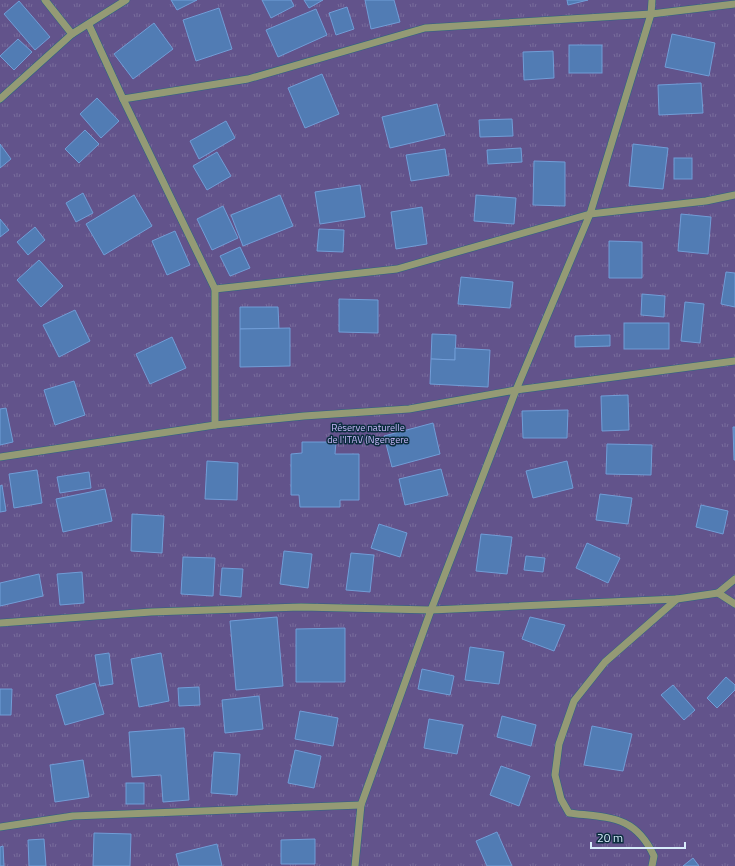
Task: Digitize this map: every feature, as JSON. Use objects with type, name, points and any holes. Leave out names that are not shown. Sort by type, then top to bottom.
[{"type":"street","points":[[45,0],[72,34]]},
{"type":"street","points":[[0,99],[72,34],[89,25],[126,0]]},
{"type":"street","points":[[355,866],[361,805],[431,610],[516,390],[590,214],[651,14],[652,0]]},
{"type":"street","points":[[123,99],[248,79],[425,28],[651,14],[735,4]]},
{"type":"street","points":[[89,25],[123,99],[203,261],[215,289],[215,425]]},
{"type":"street","points":[[215,289],[397,269],[590,214],[706,201],[735,194]]},
{"type":"street","points":[[0,457],[215,425],[304,416],[409,409],[516,390],[735,361]]},
{"type":"street","points":[[0,623],[150,612],[302,607],[431,610],[677,599],[718,594],[735,579]]},
{"type":"street","points":[[718,594],[735,604]]},
{"type":"street","points":[[652,866],[654,856],[647,840],[631,825],[605,817],[569,813],[561,799],[555,775],[559,744],[574,701],[605,662],[677,599]]},
{"type":"street","points":[[0,827],[73,816],[361,805]]},
{"type":"green space","name":"Réserve naturelle de l'ITAV (Ngengere","points":[[0,0],[735,0],[735,866],[0,866]]},
{"type":"building","points":[[171,0],[197,0],[177,10]]},
{"type":"building","points":[[262,0],[291,0],[294,6],[271,18]]},
{"type":"building","points":[[304,0],[323,0],[309,8]]},
{"type":"building","points":[[365,0],[394,0],[400,22],[371,29]]},
{"type":"building","points":[[567,0],[588,0],[568,5]]},
{"type":"building","points":[[19,1],[50,37],[35,50],[4,14]]},
{"type":"building","points":[[347,7],[354,29],[336,35],[329,13]]},
{"type":"building","points":[[219,8],[232,49],[196,61],[183,20]]},
{"type":"building","points":[[316,9],[327,35],[278,57],[266,30]]},
{"type":"building","points":[[154,23],[173,49],[133,79],[114,54]]},
{"type":"building","points":[[672,34],[715,43],[709,76],[665,67]]},
{"type":"building","points":[[18,39],[32,52],[14,70],[0,56]]},
{"type":"building","points":[[569,45],[602,45],[602,73],[569,73]]},
{"type":"building","points":[[553,51],[554,78],[524,80],[523,52]]},
{"type":"building","points":[[322,74],[339,114],[305,128],[288,88]]},
{"type":"building","points":[[701,83],[703,113],[659,115],[658,85]]},
{"type":"building","points":[[97,98],[119,121],[101,138],[80,114]]},
{"type":"building","points":[[437,104],[445,135],[390,148],[382,117]]},
{"type":"building","points":[[512,119],[513,136],[480,137],[479,120]]},
{"type":"building","points":[[226,121],[235,138],[199,159],[190,141]]},
{"type":"building","points":[[85,130],[99,144],[79,163],[65,149]]},
{"type":"building","points":[[0,144],[11,159],[0,168]]},
{"type":"building","points":[[633,144],[668,148],[663,189],[629,186]]},
{"type":"building","points":[[521,148],[522,162],[488,164],[487,150]]},
{"type":"building","points":[[445,149],[449,175],[411,181],[406,155]]},
{"type":"building","points":[[217,152],[231,176],[207,190],[193,166]]},
{"type":"building","points":[[674,158],[692,158],[692,179],[674,179]]},
{"type":"building","points":[[534,161],[565,162],[565,206],[533,205]]},
{"type":"building","points":[[360,185],[365,217],[320,224],[315,192]]},
{"type":"building","points":[[83,193],[93,213],[76,222],[66,203]]},
{"type":"building","points":[[134,195],[152,226],[104,255],[86,224]]},
{"type":"building","points":[[280,195],[293,226],[243,246],[231,215]]},
{"type":"building","points":[[476,195],[516,198],[514,224],[474,221]]},
{"type":"building","points":[[223,206],[238,238],[212,250],[197,219]]},
{"type":"building","points":[[422,207],[427,244],[396,249],[391,212]]},
{"type":"building","points":[[681,214],[711,217],[708,254],[678,251]]},
{"type":"building","points":[[0,219],[9,230],[0,237]]},
{"type":"building","points":[[35,227],[45,240],[28,255],[17,242]]},
{"type":"building","points":[[319,229],[344,230],[343,252],[317,251]]},
{"type":"building","points":[[175,231],[190,265],[167,275],[152,241]]},
{"type":"building","points":[[609,241],[642,242],[642,278],[609,278]]},
{"type":"building","points":[[240,247],[250,268],[230,276],[220,256]]},
{"type":"building","points":[[39,260],[63,286],[41,307],[17,280]]},
{"type":"building","points":[[726,272],[735,273],[735,307],[721,304]]},
{"type":"building","points":[[461,277],[513,282],[510,308],[458,304]]},
{"type":"building","points":[[642,294],[665,296],[664,317],[641,315]]},
{"type":"building","points":[[339,299],[378,300],[378,333],[339,332]]},
{"type":"building","points":[[685,302],[704,304],[700,343],[681,341]]},
{"type":"building","points":[[240,307],[278,307],[279,329],[240,329]]},
{"type":"building","points":[[75,310],[90,341],[59,357],[43,325]]},
{"type":"building","points":[[624,323],[669,323],[669,349],[624,349]]},
{"type":"building","points":[[290,328],[290,366],[240,367],[240,329]]},
{"type":"building","points":[[432,334],[456,335],[455,360],[431,359]]},
{"type":"building","points":[[610,335],[610,346],[575,347],[575,336]]},
{"type":"building","points":[[172,337],[186,368],[150,384],[136,354]]},
{"type":"building","points":[[455,348],[490,350],[488,387],[430,384],[431,359],[455,360]]},
{"type":"building","points":[[74,381],[85,415],[55,425],[44,390]]},
{"type":"building","points":[[628,395],[629,430],[602,431],[601,396]]},
{"type":"building","points":[[6,408],[13,442],[0,445],[0,409]]},
{"type":"building","points":[[568,410],[567,438],[523,438],[522,411]]},
{"type":"building","points":[[433,423],[440,454],[392,467],[384,436]]},
{"type":"building","points":[[733,427],[735,427],[735,460],[734,460]]},
{"type":"building","points":[[302,442],[336,442],[335,454],[359,454],[359,500],[340,500],[340,507],[300,507],[299,495],[291,495],[291,454],[302,453]]},
{"type":"building","points":[[607,444],[652,445],[651,475],[606,474]]},
{"type":"building","points":[[207,461],[238,463],[237,500],[205,499]]},
{"type":"building","points":[[567,461],[573,488],[533,498],[526,471]]},
{"type":"building","points":[[441,469],[448,495],[405,505],[399,479]]},
{"type":"building","points":[[37,470],[42,503],[14,508],[9,474]]},
{"type":"building","points":[[89,472],[91,488],[60,493],[57,477]]},
{"type":"building","points":[[2,485],[6,511],[0,512],[0,486]]},
{"type":"building","points":[[105,489],[112,521],[63,532],[56,499]]},
{"type":"building","points":[[600,494],[632,498],[628,524],[596,520]]},
{"type":"building","points":[[701,505],[728,511],[723,534],[696,527]]},
{"type":"building","points":[[132,514],[164,516],[162,553],[131,551]]},
{"type":"building","points":[[379,524],[407,533],[400,557],[371,548]]},
{"type":"building","points":[[481,534],[512,537],[507,574],[476,571]]},
{"type":"building","points":[[587,543],[620,558],[608,583],[576,568]]},
{"type":"building","points":[[284,551],[312,554],[308,588],[280,584]]},
{"type":"building","points":[[351,553],[374,555],[370,592],[346,590]]},
{"type":"building","points":[[526,556],[545,558],[543,572],[524,570]]},
{"type":"building","points":[[183,557],[215,558],[213,596],[181,594]]},
{"type":"building","points":[[222,568],[243,569],[241,597],[220,595]]},
{"type":"building","points":[[82,572],[84,603],[60,605],[57,574]]},
{"type":"building","points":[[39,574],[43,596],[0,606],[0,583]]},
{"type":"building","points":[[277,617],[283,686],[236,690],[230,621]]},
{"type":"building","points":[[530,617],[565,625],[554,651],[522,639]]},
{"type":"building","points":[[345,628],[345,682],[296,682],[296,629]]},
{"type":"building","points":[[470,647],[504,652],[499,684],[465,680]]},
{"type":"building","points":[[109,653],[113,684],[100,686],[95,655]]},
{"type":"building","points":[[161,653],[169,701],[139,707],[131,659]]},
{"type":"building","points":[[422,669],[454,676],[450,695],[418,689]]},
{"type":"building","points":[[726,677],[735,685],[735,690],[717,708],[707,698]]},
{"type":"building","points":[[95,683],[104,714],[65,725],[56,695]]},
{"type":"building","points":[[673,685],[695,710],[684,720],[661,695]]},
{"type":"building","points":[[199,687],[200,705],[179,706],[178,688]]},
{"type":"building","points":[[0,689],[12,689],[11,715],[0,715]]},
{"type":"building","points":[[259,696],[263,729],[225,733],[222,700]]},
{"type":"building","points":[[300,711],[338,718],[333,746],[295,739]]},
{"type":"building","points":[[502,716],[536,725],[531,746],[497,737]]},
{"type":"building","points":[[429,719],[463,725],[457,754],[424,748]]},
{"type":"building","points":[[592,726],[632,734],[623,771],[584,765]]},
{"type":"building","points":[[184,728],[189,800],[163,802],[161,775],[132,777],[129,732]]},
{"type":"building","points":[[295,750],[321,756],[314,788],[288,783]]},
{"type":"building","points":[[214,752],[240,754],[237,795],[211,793]]},
{"type":"building","points":[[83,760],[89,797],[55,802],[50,765]]},
{"type":"building","points":[[501,766],[530,776],[519,806],[490,795]]},
{"type":"building","points":[[126,783],[144,783],[144,804],[126,804]]},
{"type":"building","points":[[497,832],[512,866],[487,866],[476,841]]},
{"type":"building","points":[[94,833],[131,834],[130,866],[93,866]]},
{"type":"building","points":[[44,839],[46,866],[29,866],[28,840]]},
{"type":"building","points":[[315,839],[315,864],[281,864],[281,840]]},
{"type":"building","points":[[217,844],[222,866],[179,866],[176,854]]},
{"type":"building","points":[[3,846],[4,866],[0,866],[0,847]]},
{"type":"building","points":[[693,858],[699,866],[683,866]]}]
